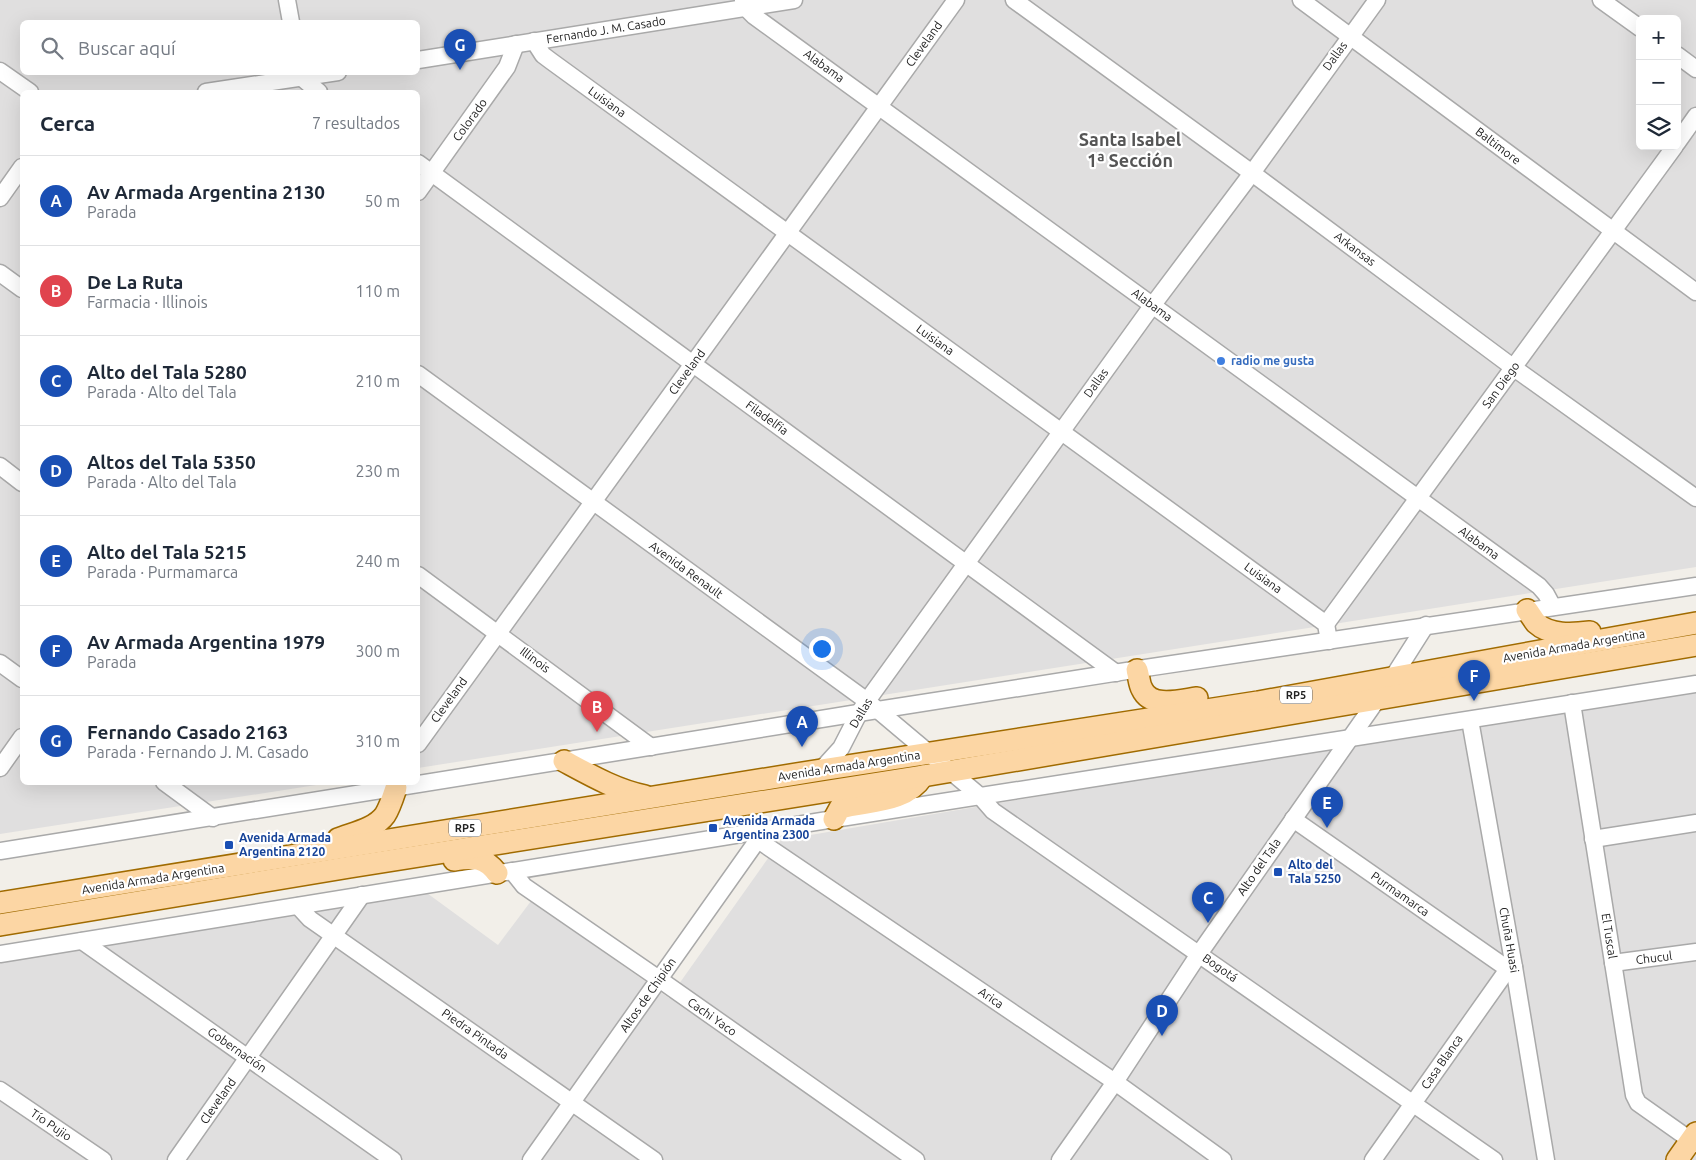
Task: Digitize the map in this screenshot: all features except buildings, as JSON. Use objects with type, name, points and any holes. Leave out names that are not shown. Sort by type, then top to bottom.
[{"type":"main road","points":[[1527,610],[1536,623],[1544,629],[1557,632],[1580,633],[1642,626],[1662,630]]},
{"type":"main road","name":"Avenida Armada Argentina","points":[[0,902],[86,890],[821,770],[1258,702],[1696,623]]},
{"type":"main road","name":"Avenida Armada Argentina","points":[[0,925],[923,776],[1696,645]]},
{"type":"main road","points":[[1137,670],[1142,690],[1148,697],[1161,702],[1239,695],[1258,702]]},
{"type":"main road","points":[[564,761],[615,787],[630,793],[655,798]]},
{"type":"main road","points":[[834,819],[840,808],[896,798],[911,790],[923,776]]},
{"type":"main road","points":[[308,854],[330,842],[368,828],[378,822],[385,814],[397,785]]},
{"type":"main road","points":[[350,867],[393,868],[468,858],[480,859],[505,872]]},
{"type":"main road","points":[[0,890],[43,884],[86,890]]},
{"type":"main road","points":[[1677,1160],[1694,1139]]},
{"type":"street","points":[[287,0],[291,20]]},
{"type":"street","name":"Fernando J. M. Casado","points":[[420,60],[744,4],[794,0]]},
{"type":"street","name":"Cleveland","points":[[420,741],[497,632],[956,0]]},
{"type":"street","name":"Arkansas","points":[[1014,0],[1252,172],[1514,368],[1696,498]]},
{"type":"street","name":"Baltimore","points":[[1301,0],[1696,292]]},
{"type":"street","name":"Dallas","points":[[821,770],[842,748],[966,564],[1061,431],[1377,0]]},
{"type":"street","points":[[1601,0],[1636,25]]},
{"type":"street","name":"Alabama","points":[[744,4],[754,16],[1539,586],[1553,607]]},
{"type":"street","name":"Luisiana","points":[[534,41],[543,55],[551,62],[1326,624]]},
{"type":"street","name":"Colorado","points":[[420,189],[507,67],[516,44]]},
{"type":"street","points":[[1681,58],[1696,69]]},
{"type":"street","points":[[0,71],[27,90]]},
{"type":"street","points":[[217,90],[301,75],[317,90]]},
{"type":"street","points":[[1681,137],[1696,116]]},
{"type":"street","name":"San Diego","points":[[1326,624],[1672,150]]},
{"type":"street","name":"Filadelfia","points":[[420,165],[1116,673]]},
{"type":"street","points":[[0,198],[20,170]]},
{"type":"street","points":[[0,273],[20,288]]},
{"type":"street","name":"Avenida Renault","points":[[420,375],[592,501],[929,753],[950,771]]},
{"type":"street","points":[[0,466],[20,481]]},
{"type":"street","name":"Illinois","points":[[420,576],[652,747]]},
{"type":"street","points":[[420,782],[652,747],[868,708],[1137,670],[1329,641],[1426,624],[1696,586]]},
{"type":"street","points":[[1326,624],[1329,641]]},
{"type":"street","name":"Alto del Tala","points":[[1060,1160],[1115,1082],[1199,954],[1393,677],[1426,624]]},
{"type":"street","points":[[0,663],[20,678]]},
{"type":"street","points":[[0,954],[505,872],[761,835],[834,819],[1696,684]]},
{"type":"street","name":"El Tuscal","points":[[1572,703],[1634,1095],[1638,1103],[1694,1139]]},
{"type":"street","name":"Chuña Huasi","points":[[1470,720],[1511,968],[1546,1160]]},
{"type":"street","points":[[0,768],[20,740]]},
{"type":"street","name":"Bogotá","points":[[950,771],[980,796],[992,811],[1494,1160]]},
{"type":"street","points":[[168,785],[213,818]]},
{"type":"street","points":[[0,851],[213,818],[397,785]]},
{"type":"street","name":"Purmamarca","points":[[1293,819],[1511,968]]},
{"type":"street","points":[[1593,839],[1696,823]]},
{"type":"street","name":"Altos de Chipión","points":[[532,1160],[761,835]]},
{"type":"street","name":"Arica","points":[[761,835],[1115,1082],[1223,1160]]},
{"type":"street","name":"Cachi Yaco","points":[[505,872],[916,1160]]},
{"type":"street","name":"Cleveland","points":[[176,1160],[362,896]]},
{"type":"street","name":"Piedra Pintada","points":[[298,906],[310,919],[654,1160]]},
{"type":"street","name":"Gobernación","points":[[82,941],[393,1160]]},
{"type":"street","name":"Chucul","points":[[1613,963],[1696,952]]},
{"type":"street","name":"Casa Blanca","points":[[1373,1160],[1511,968]]},
{"type":"street","name":"Tío Pujio","points":[[0,1090],[103,1160]]},
{"type":"shaded area","points":[[0,0],[1696,0],[1696,567],[420,768],[420,90],[20,90],[20,785],[316,785],[0,834]]},
{"type":"shaded area","points":[[1696,685],[1696,1160],[0,1160],[0,956],[420,888],[498,945],[531,901],[669,998],[781,840]]},
{"type":"place","name":"Fernando Casado 2163","points":[[460,70]]},
{"type":"place","name":"radio me gusta","points":[[1221,361]]},
{"type":"place","name":"Av Armada Argentina 1979","points":[[1474,701]]},
{"type":"place","name":"De La Ruta","points":[[597,732]]},
{"type":"place","name":"Av Armada Argentina 2130","points":[[802,747]]},
{"type":"place","name":"Avenida Armada Argentina 2300","points":[[713,828]]},
{"type":"place","name":"Alto del Tala 5215","points":[[1327,828]]},
{"type":"place","name":"Avenida Armada Argentina 2120","points":[[229,845]]},
{"type":"place","name":"Alto del Tala 5250","points":[[1278,872]]},
{"type":"place","name":"Alto del Tala 5280","points":[[1208,923]]},
{"type":"place","name":"Altos del Tala 5350","points":[[1162,1036]]},
{"type":"district","name":"Santa Isabel 1ª Sección","points":[[1130,150]]}]
